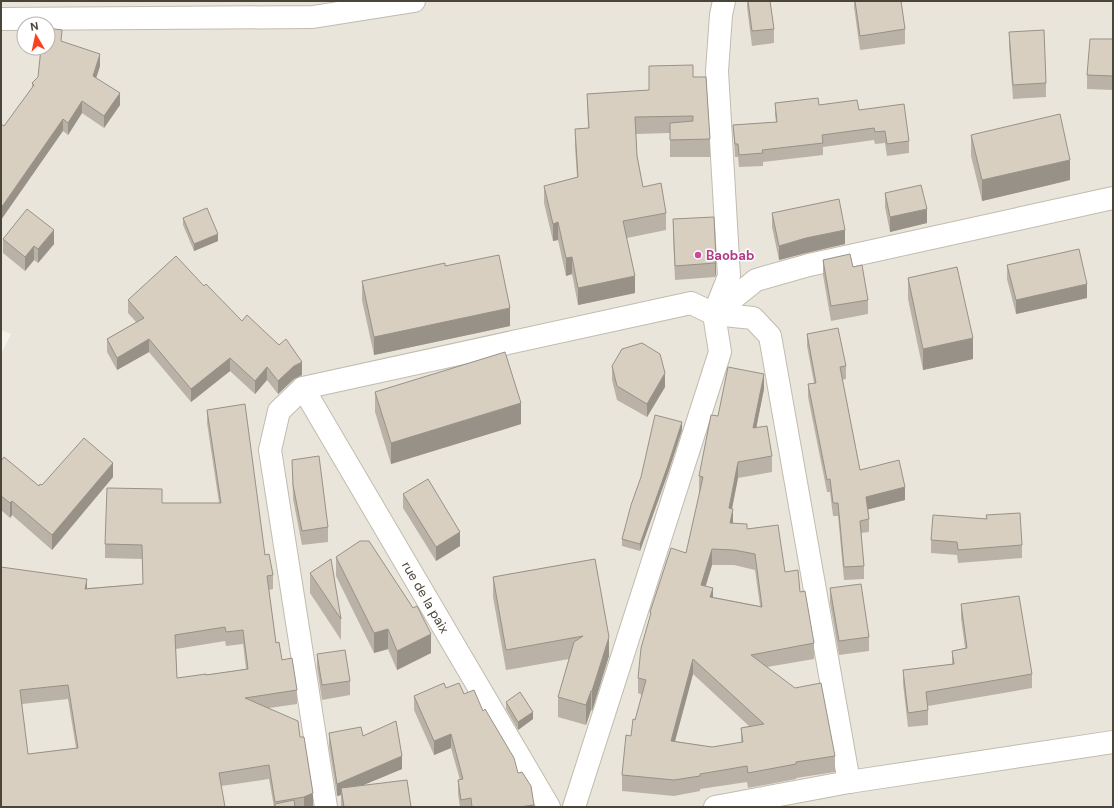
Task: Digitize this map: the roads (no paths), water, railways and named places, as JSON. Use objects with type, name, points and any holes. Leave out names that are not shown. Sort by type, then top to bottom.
[{"type":"street","points":[[1,19],[313,17],[414,1]]},
{"type":"street","points":[[574,807],[720,352],[714,314],[730,276],[717,71],[721,15],[724,1]]},
{"type":"street","points":[[714,314],[756,280],[810,265],[1113,198]]},
{"type":"street","points":[[326,807],[270,450],[279,411],[303,388],[691,303],[714,314],[753,318],[770,336],[849,782]]},
{"type":"street","name":"rue de la paix","points":[[303,388],[549,807]]},
{"type":"street","points":[[715,807],[849,782],[1113,742]]},
{"type":"place","name":"Baobab","points":[[698,255]]}]
